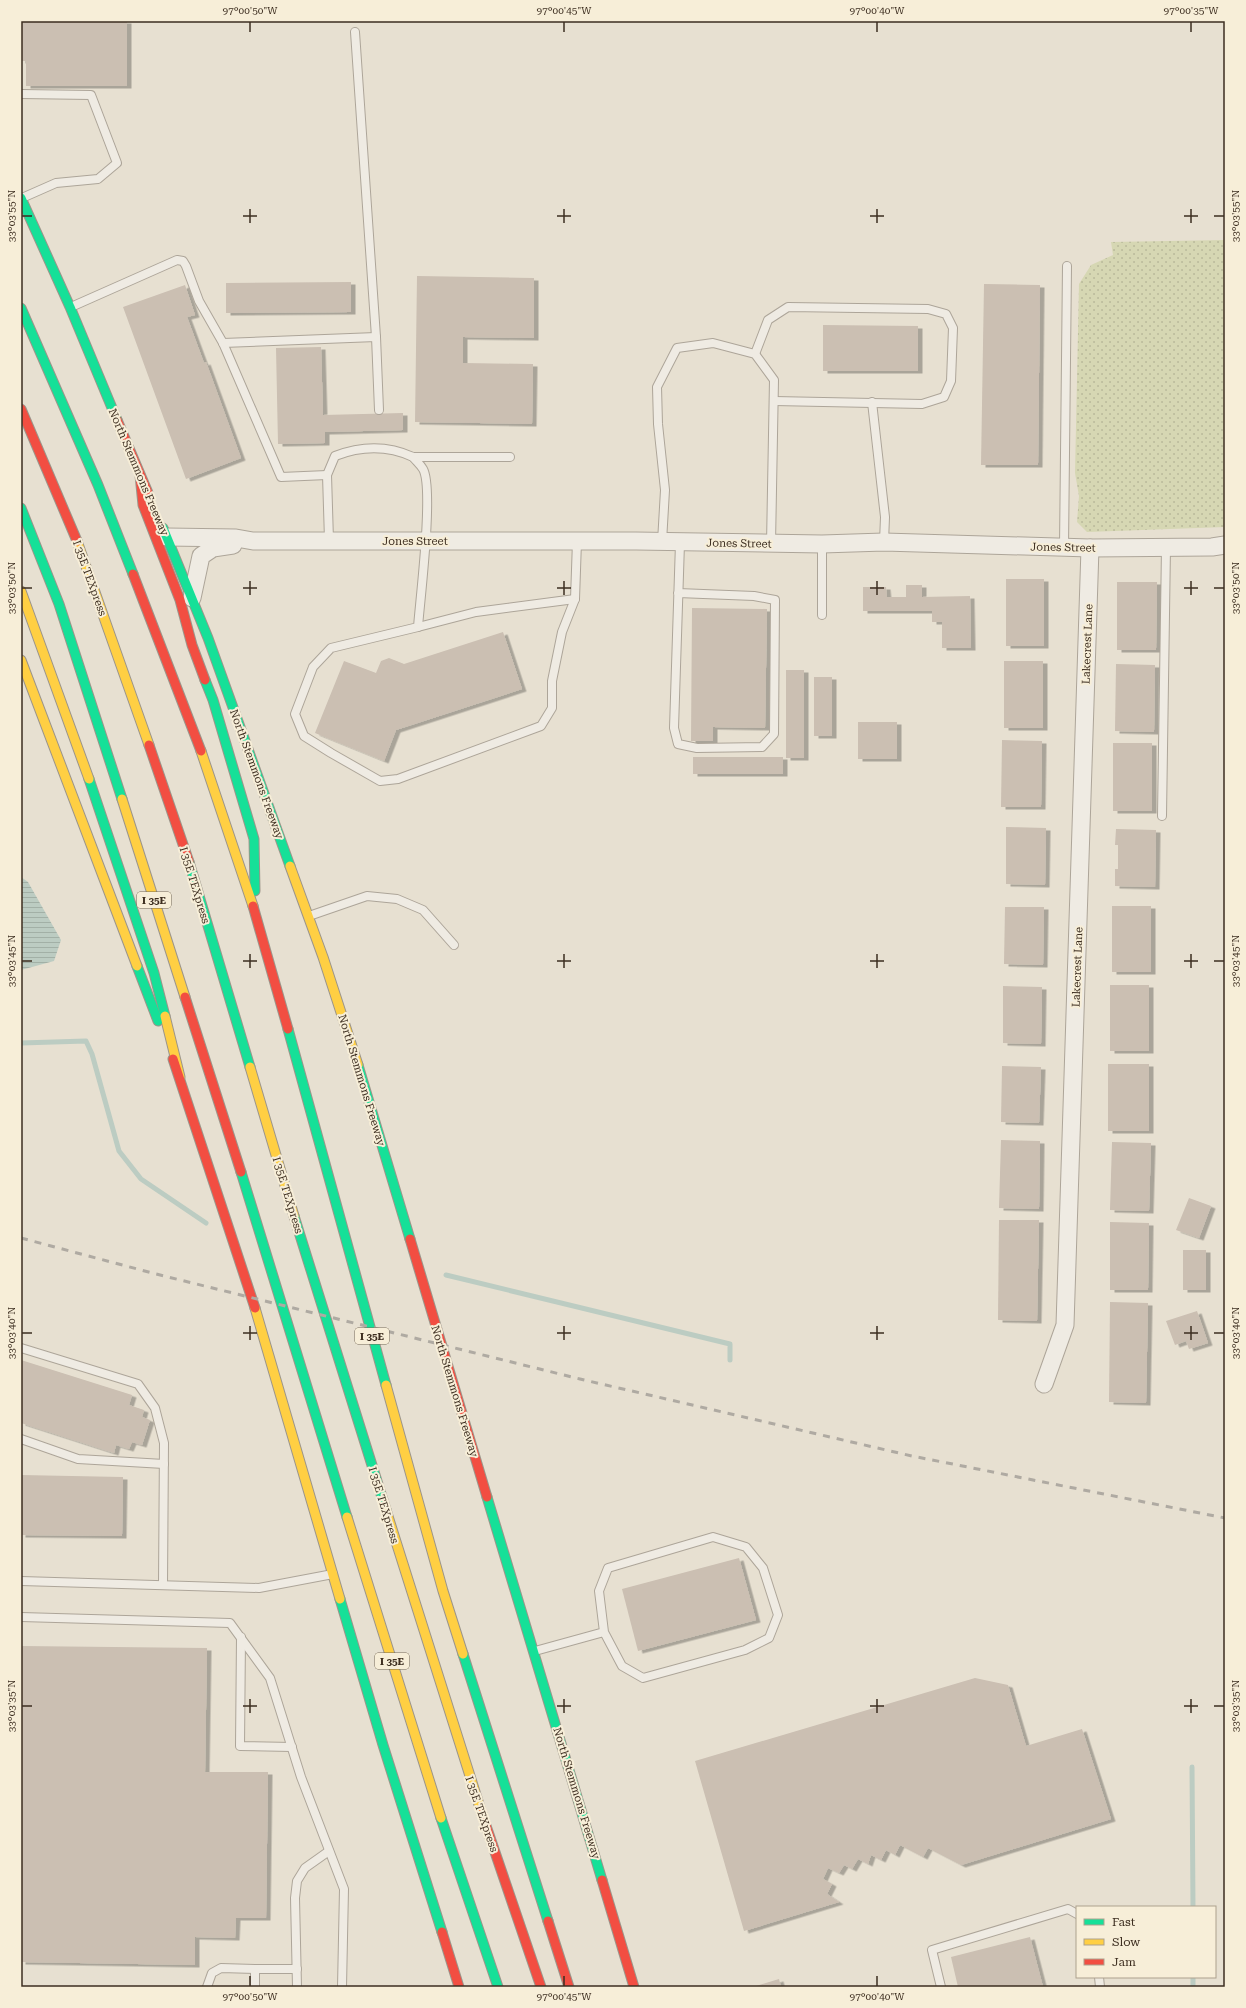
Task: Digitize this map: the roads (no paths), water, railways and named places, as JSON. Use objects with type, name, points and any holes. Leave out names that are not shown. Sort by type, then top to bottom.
[{"type":"main road","name":"North Stemmons Freeway","points":[[21,198],[70,307],[192,598],[308,916],[350,1038],[634,1987]]},
{"type":"main road","name":"I 35E","points":[[21,308],[98,485],[157,634],[196,738],[256,915],[443,1591],[569,1987]]},
{"type":"main road","name":"I 35E TEXpress","points":[[21,409],[71,524],[128,683],[190,864],[285,1186],[459,1744],[541,1987]]},
{"type":"main road","points":[[140,475],[143,505],[180,600],[192,645],[213,700],[254,839],[256,915]]},
{"type":"main road","name":"I 35E","points":[[21,508],[59,604],[247,1190],[431,1789],[498,1987]]},
{"type":"main road","points":[[21,591],[66,715],[154,973],[180,1078]]},
{"type":"main road","points":[[21,660],[180,1078],[250,1291],[383,1745],[459,1987]]},
{"type":"street","name":"Jones Street","points":[[167,537],[236,538],[253,541]]},
{"type":"street","name":"Jones Street","points":[[192,598],[201,556],[213,548],[253,541],[577,541],[771,544],[884,542],[1090,548],[1212,547],[1225,545]]},
{"type":"street","name":"Lakecrest Lane","points":[[1044,1384],[1065,1325],[1090,548]]},
{"type":"lane","points":[[355,32],[376,337],[379,410]]},
{"type":"lane","points":[[21,94],[91,95],[117,163],[98,179],[56,183],[21,198]]},
{"type":"lane","points":[[70,307],[177,260],[183,261],[199,301],[223,343],[281,477],[327,475]]},
{"type":"lane","points":[[1064,547],[1067,266]]},
{"type":"lane","points":[[755,354],[768,320],[788,307],[928,309],[946,314],[953,328],[951,381],[944,397],[922,404],[774,401]]},
{"type":"lane","points":[[223,343],[376,337]]},
{"type":"lane","points":[[662,542],[665,490],[658,424],[657,388],[677,348],[713,343],[755,354],[774,380],[771,544]]},
{"type":"lane","points":[[872,402],[885,517],[884,542]]},
{"type":"lane","points":[[329,540],[327,475],[335,456],[350,450],[386,448],[400,451],[413,457],[510,458]]},
{"type":"lane","points":[[413,457],[423,469],[426,483],[425,541],[418,627]]},
{"type":"lane","points":[[575,598],[476,612],[330,648],[313,667],[295,714],[304,736],[380,781],[398,779],[540,726],[552,708],[552,681],[562,632],[575,598],[577,541]]},
{"type":"lane","points":[[678,593],[754,596],[775,600],[774,734],[762,747],[697,748],[678,744],[674,728],[678,593],[680,543]]},
{"type":"lane","points":[[822,544],[822,615]]},
{"type":"lane","points":[[1162,816],[1166,547]]},
{"type":"lane","points":[[308,916],[367,896],[397,899],[423,910],[454,945]]},
{"type":"lane","points":[[21,1348],[138,1384],[156,1408],[164,1443],[163,1585]]},
{"type":"lane","points":[[21,1439],[78,1459],[164,1464]]},
{"type":"lane","points":[[713,1537],[746,1547],[763,1568],[778,1615],[769,1638],[745,1650],[643,1678],[622,1666],[604,1632],[599,1590],[608,1568],[713,1537]]},
{"type":"lane","points":[[21,1581],[259,1588],[334,1574]]},
{"type":"lane","points":[[21,1617],[230,1623],[270,1678],[292,1747],[329,1852],[344,1889],[342,1987]]},
{"type":"lane","points":[[534,1652],[604,1632]]},
{"type":"lane","points":[[241,1638],[240,1746],[292,1747]]},
{"type":"lane","points":[[297,1987],[295,1898],[297,1882],[305,1868],[329,1852]]},
{"type":"lane","points":[[941,1987],[932,1950],[1068,1909],[1076,1913]]},
{"type":"lane","points":[[207,1987],[212,1974],[220,1968],[297,1970]]},
{"type":"lane","points":[[255,1969],[255,1987]]},
{"type":"waterway","points":[[21,1043],[86,1041],[92,1054],[119,1151],[141,1179],[206,1223]]},
{"type":"waterway","points":[[446,1275],[730,1344],[730,1360]]},
{"type":"waterway","points":[[1192,1767],[1193,1906]]},
{"type":"waterway","points":[[1193,1978],[1193,1987]]},
{"type":"railway","points":[[21,1238],[156,1274],[580,1379],[912,1456],[1225,1518]]}]
